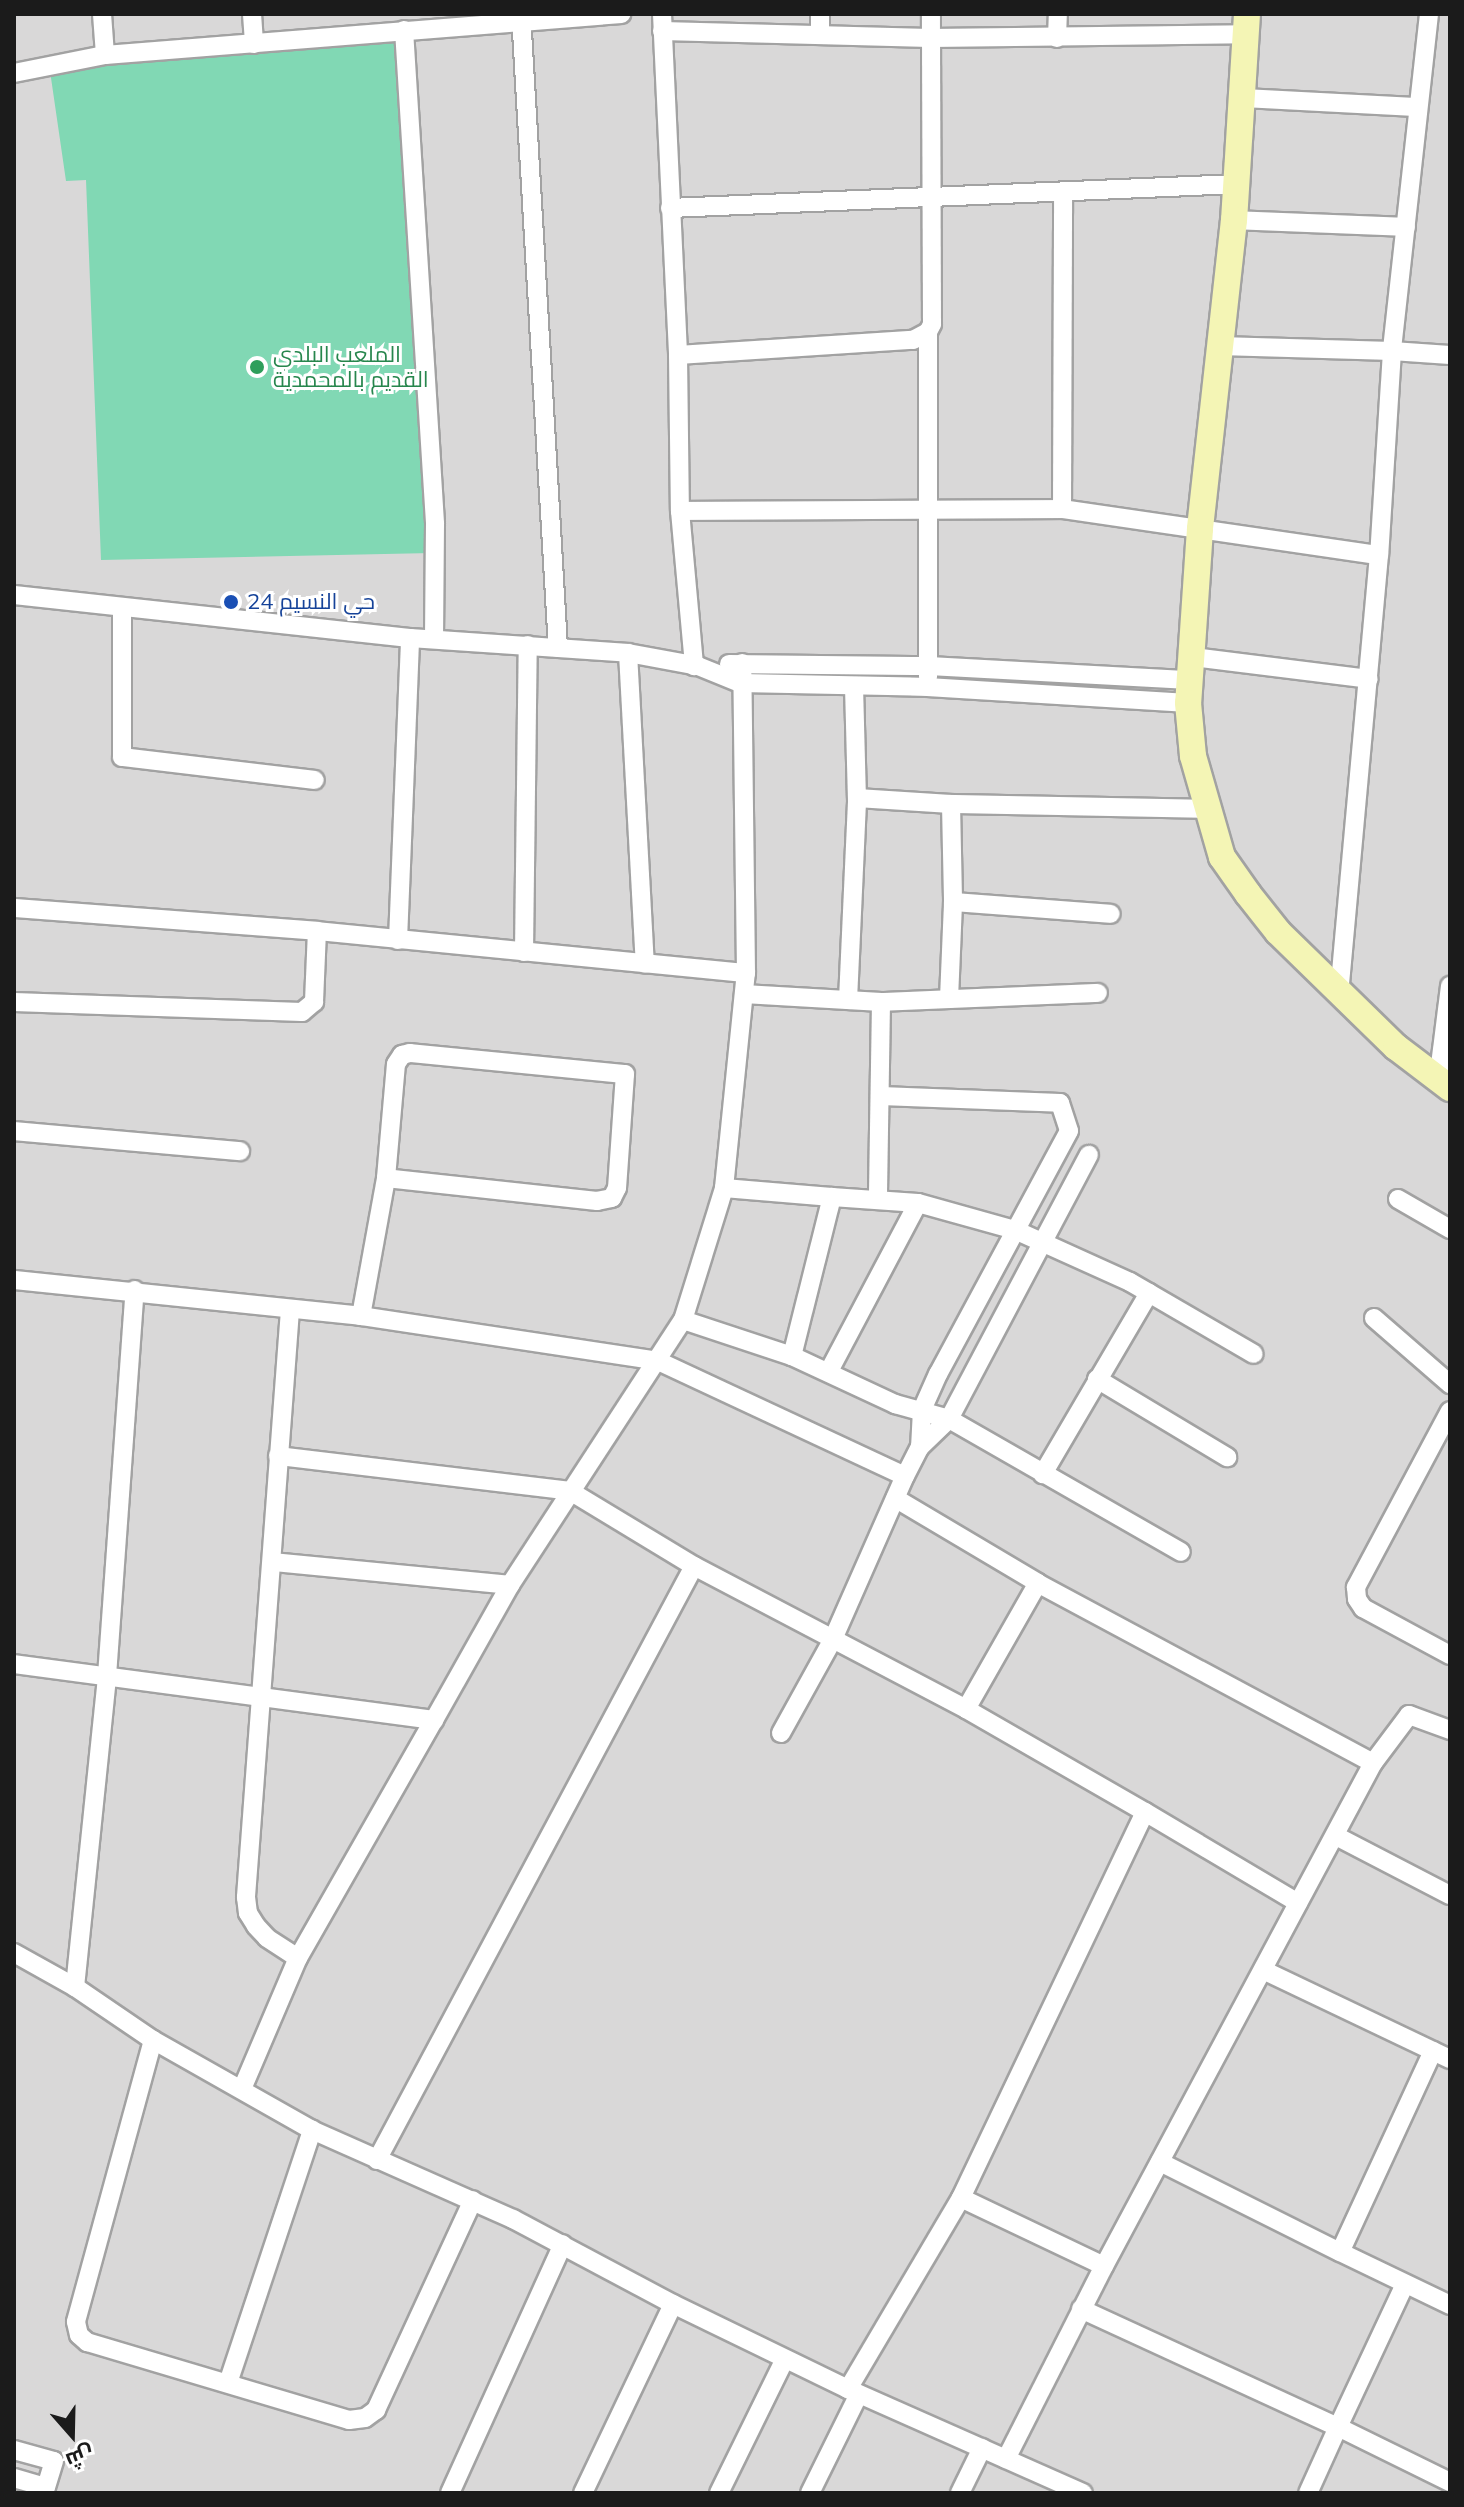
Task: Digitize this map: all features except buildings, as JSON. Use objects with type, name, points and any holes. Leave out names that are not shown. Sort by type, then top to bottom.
[{"type":"street","points":[[102,14],[105,55]]},
{"type":"street","points":[[252,14],[254,44]]},
{"type":"street","points":[[14,73],[105,55],[254,44],[395,25],[621,14]]},
{"type":"street","points":[[820,14],[820,35]]},
{"type":"street","points":[[928,687],[931,14]]},
{"type":"street","points":[[1057,38],[1058,14]]},
{"type":"street","points":[[1339,992],[1369,679],[1392,351],[1416,107],[1429,14]]},
{"type":"street","points":[[521,18],[558,648]]},
{"type":"street","points":[[696,666],[680,511],[678,355],[662,22],[820,35],[930,38],[1057,38],[1246,24],[1234,220],[1200,529],[1190,680],[1193,756],[1205,809],[1222,857],[1248,894],[1278,932],[1339,992],[1396,1047],[1444,1085]]},
{"type":"street","points":[[395,25],[435,524],[434,639]]},
{"type":"street","points":[[1243,98],[1416,107]]},
{"type":"street","points":[[670,208],[1237,184]]},
{"type":"street","points":[[1062,509],[1063,193]]},
{"type":"street","points":[[1234,220],[1406,227]]},
{"type":"street","points":[[678,355],[913,340],[928,332]]},
{"type":"street","points":[[1220,346],[1450,355]]},
{"type":"street","points":[[680,511],[1062,509],[1379,555]]},
{"type":"street","points":[[14,595],[410,638],[628,653],[696,666],[740,683],[928,687],[1369,679]]},
{"type":"street","points":[[122,609],[122,757],[315,780]]},
{"type":"street","points":[[398,940],[410,638]]},
{"type":"street","points":[[524,952],[528,645]]},
{"type":"street","points":[[628,653],[645,964]]},
{"type":"street","points":[[696,666],[742,663],[929,666],[1190,680]]},
{"type":"street","points":[[242,2089],[298,1958],[510,1585],[683,1320],[724,1188],[746,973],[742,663]]},
{"type":"street","points":[[848,1000],[857,798],[854,686]]},
{"type":"street","points":[[857,798],[951,804],[1205,809]]},
{"type":"street","points":[[949,999],[953,902],[951,804]]},
{"type":"street","points":[[953,902],[1111,914]]},
{"type":"street","points":[[14,908],[317,931],[746,973]]},
{"type":"street","points":[[14,1002],[302,1012],[314,1002],[317,931]]},
{"type":"street","points":[[1444,1085],[1450,986]]},
{"type":"street","points":[[744,994],[881,1002],[1098,993]]},
{"type":"street","points":[[878,1200],[881,1002]]},
{"type":"street","points":[[361,1316],[386,1178],[396,1064],[402,1055],[485,1059],[625,1074],[617,1188],[612,1198],[597,1201],[386,1178]]},
{"type":"street","points":[[881,1096],[1060,1103],[1069,1131],[1065,1144],[1015,1230],[922,1410],[920,1447]]},
{"type":"street","points":[[14,1131],[240,1151]]},
{"type":"street","points":[[781,1733],[833,1639],[920,1447],[949,1419],[1089,1155]]},
{"type":"street","points":[[724,1188],[918,1203],[1015,1230],[1149,1293],[1254,1354]]},
{"type":"street","points":[[792,1356],[832,1197]]},
{"type":"street","points":[[1398,1199],[1450,1229]]},
{"type":"street","points":[[829,1371],[918,1203]]},
{"type":"street","points":[[14,1280],[135,1290],[361,1316],[658,1361],[905,1476]]},
{"type":"street","points":[[75,1987],[107,1676],[135,1290]]},
{"type":"street","points":[[1043,1474],[1149,1293]]},
{"type":"street","points":[[290,1310],[247,1905],[248,1913],[267,1938],[298,1958]]},
{"type":"street","points":[[1374,1318],[1450,1384]]},
{"type":"street","points":[[683,1320],[792,1356],[895,1404],[949,1419],[1181,1552]]},
{"type":"street","points":[[1097,1379],[1227,1457]]},
{"type":"street","points":[[1450,1411],[1356,1587],[1357,1599],[1363,1608],[1450,1655]]},
{"type":"street","points":[[278,1456],[570,1491],[694,1566],[966,1709],[1298,1903]]},
{"type":"street","points":[[895,1498],[1038,1583],[1373,1763]]},
{"type":"street","points":[[273,1562],[510,1585]]},
{"type":"street","points":[[377,2160],[694,1566]]},
{"type":"street","points":[[966,1709],[1038,1583]]},
{"type":"street","points":[[14,1664],[260,1694],[434,1720]]},
{"type":"street","points":[[1006,2459],[1081,2309],[1373,1763],[1409,1715],[1450,1730]]},
{"type":"street","points":[[810,2493],[853,2391],[961,2198],[1145,1812]]},
{"type":"street","points":[[1336,1836],[1450,1895]]},
{"type":"street","points":[[14,1953],[75,1987],[153,2040],[312,2130],[473,2200],[785,2359],[1083,2493]]},
{"type":"street","points":[[1263,1970],[1442,2055],[1340,2252]]},
{"type":"street","points":[[153,2040],[76,2322],[79,2335],[87,2342],[349,2420],[365,2418],[376,2410],[473,2200]]},
{"type":"street","points":[[228,2383],[312,2130]]},
{"type":"street","points":[[1160,2162],[1450,2305]]},
{"type":"street","points":[[961,2198],[1104,2266]]},
{"type":"street","points":[[450,2493],[563,2244]]},
{"type":"street","points":[[1308,2493],[1405,2284]]},
{"type":"street","points":[[583,2493],[673,2304]]},
{"type":"street","points":[[1081,2309],[1450,2482]]},
{"type":"street","points":[[719,2493],[785,2359]]},
{"type":"street","points":[[960,2493],[982,2448]]},
{"type":"street","points":[[14,2450],[54,2461],[45,2490],[14,2478]]},
{"type":"shaded area","points":[[14,14],[1450,14],[1450,2493],[14,2493]]},
{"type":"green space","name":"الملعب البلدي القديم بالمحمدية","points":[[401,30],[432,553],[101,560],[86,180],[66,181],[50,71]]},
{"type":"place","name":"الملعب البلدي القديم بالمحمدية","points":[[257,367]]},
{"type":"place","name":"حي النسيم 24","points":[[231,602]]}]
